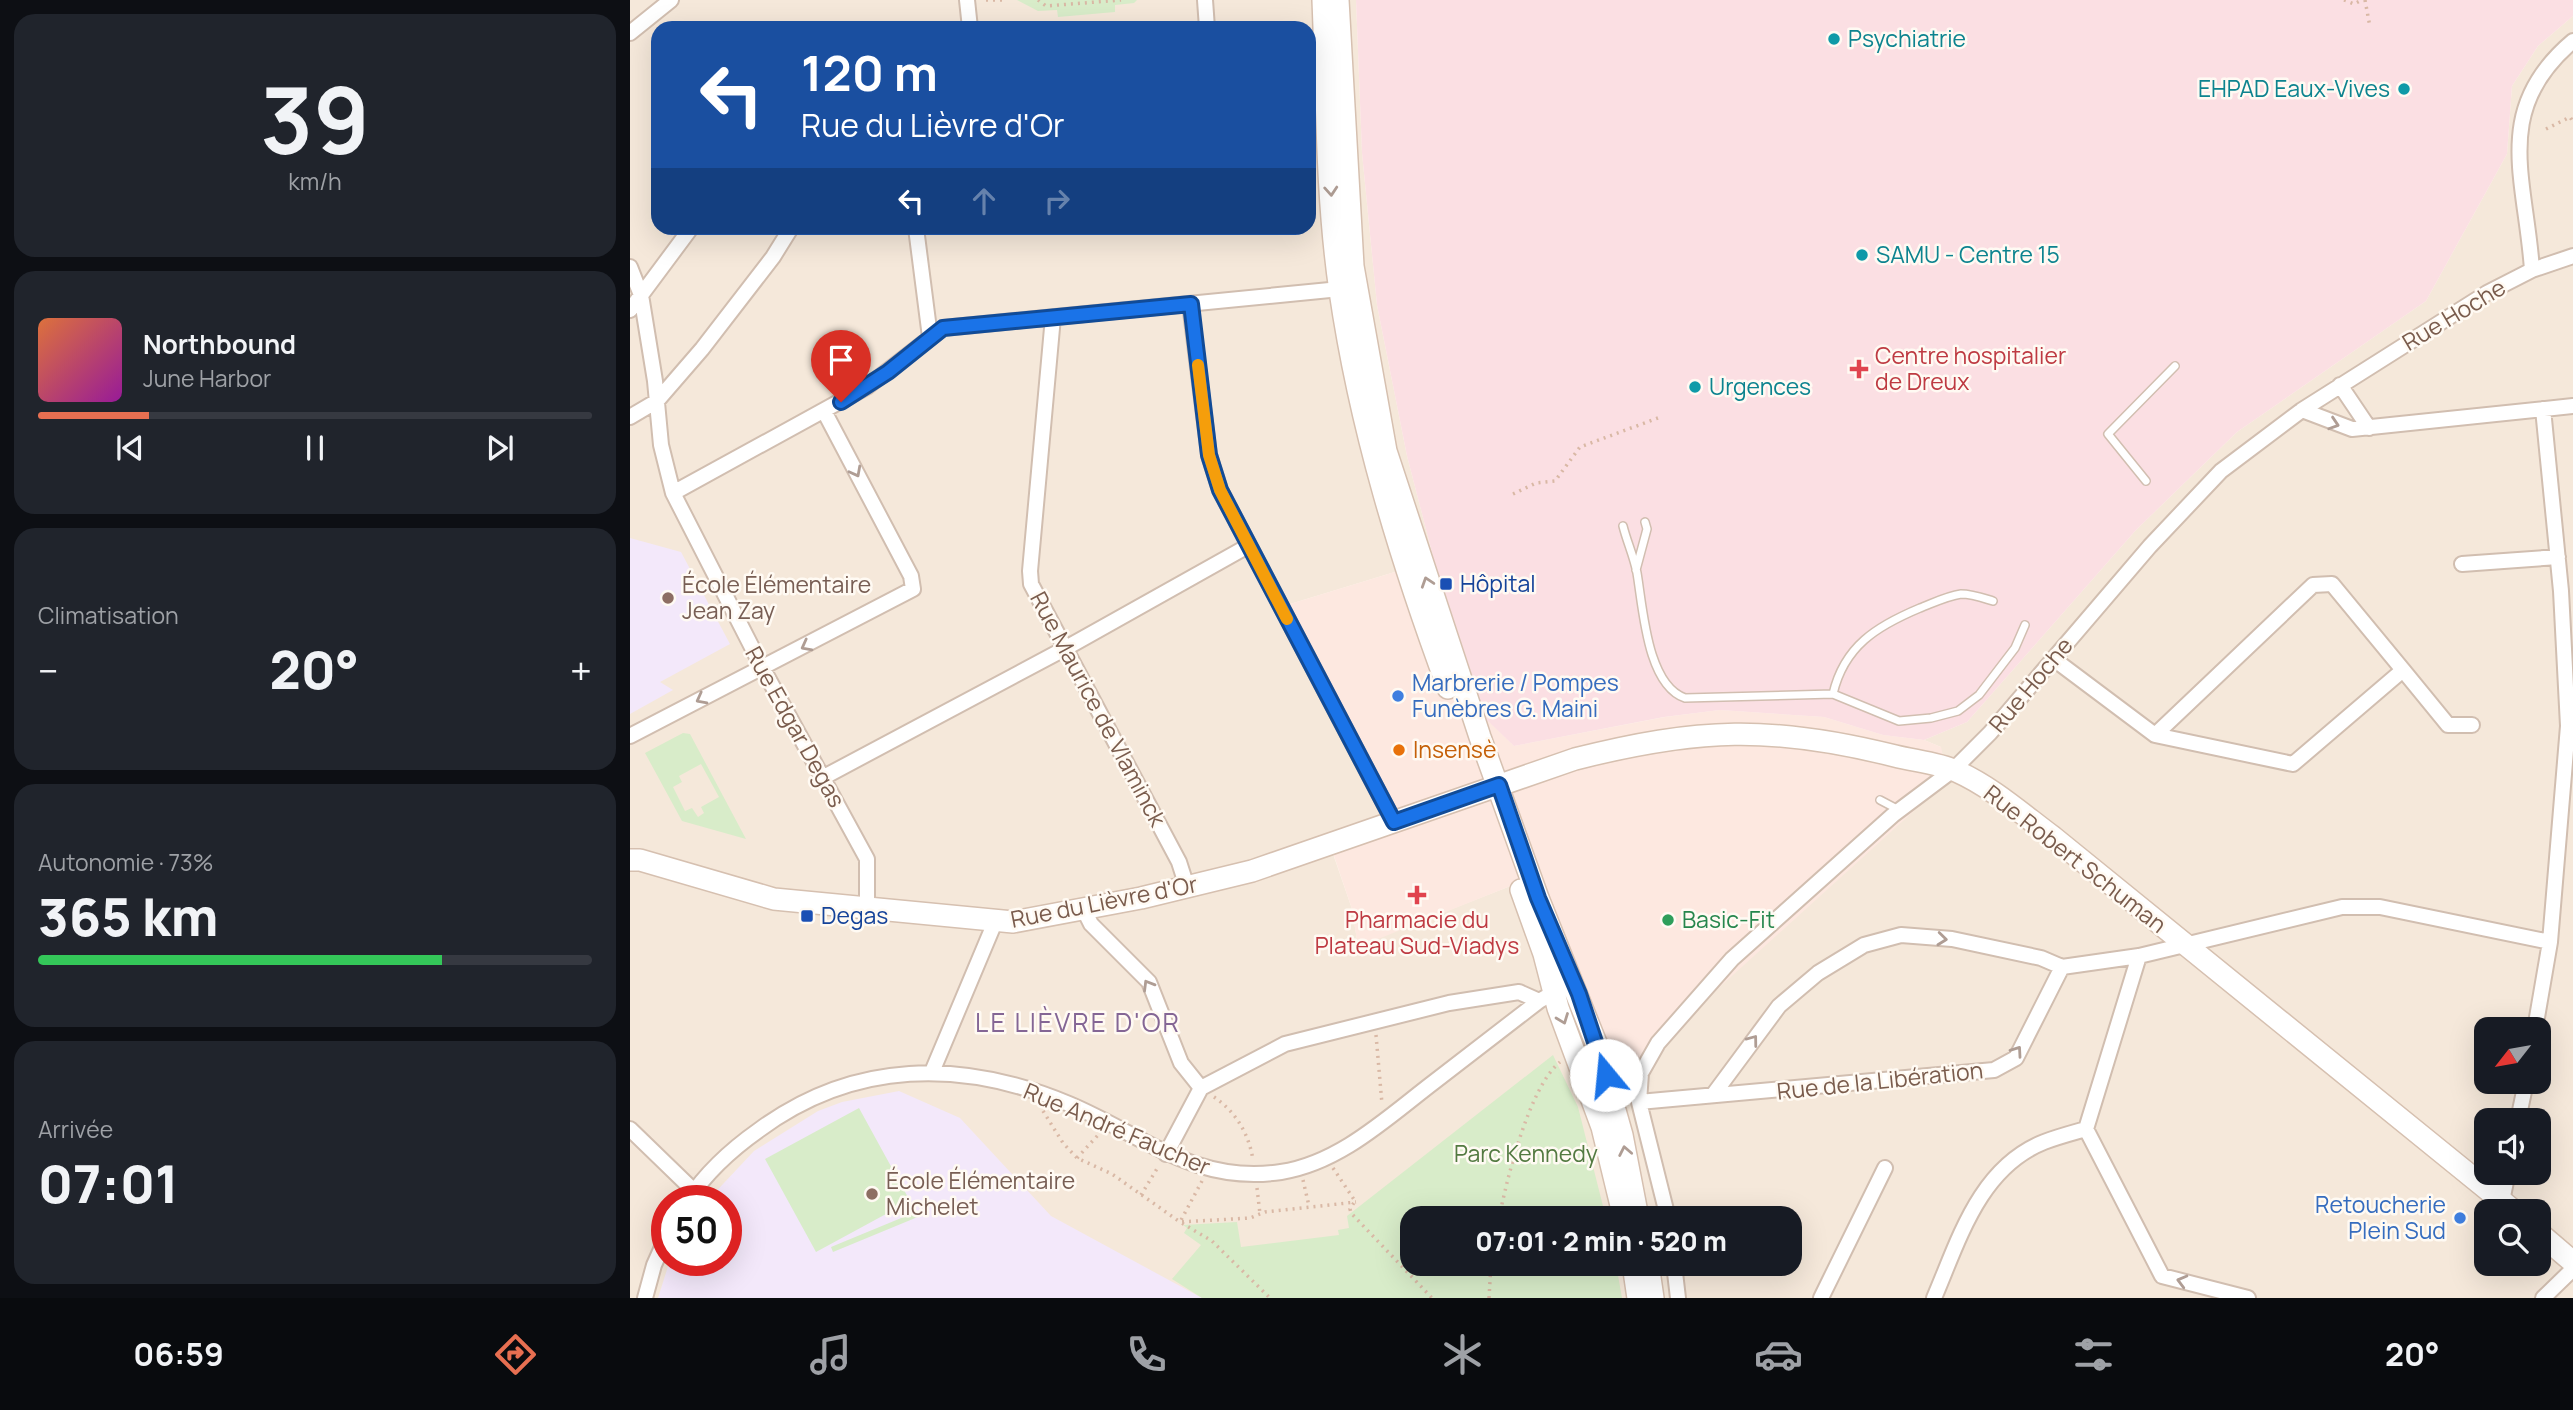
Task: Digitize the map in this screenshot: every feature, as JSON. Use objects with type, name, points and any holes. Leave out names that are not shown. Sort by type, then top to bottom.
[{"type":"main road","points":[[1323,0],[1329,164],[1349,288],[1367,355],[1386,451],[1544,954],[1546,996],[1602,1127],[1621,1206]]},
{"type":"main road","points":[[1338,0],[1349,288],[1357,388],[1392,526],[1492,787],[1535,876],[1602,1059],[1622,1135],[1636,1206]]},
{"type":"main road","name":"Rue Robert Schuman","points":[[1492,787],[1575,759],[1625,746],[1680,736],[1716,733],[1811,737],[1953,770],[2010,804],[2499,1199]]},
{"type":"main road","name":"Rue du Lièvre d'Or","points":[[630,860],[640,860],[774,900],[995,922],[1083,908],[1252,871],[1492,787]]},
{"type":"main road","points":[[2551,1243],[2573,1262]]},
{"type":"main road","points":[[1635,1276],[1638,1298]]},
{"type":"main road","points":[[1650,1276],[1653,1298]]},
{"type":"street","points":[[630,33],[671,0]]},
{"type":"street","points":[[967,0],[969,21]]},
{"type":"street","points":[[1205,0],[1206,21]]},
{"type":"street","points":[[2532,270],[2517,140],[2532,89],[2553,58],[2573,41]]},
{"type":"street","points":[[630,310],[686,235]]},
{"type":"street","points":[[630,417],[657,401],[702,349],[773,257],[787,235]]},
{"type":"street","points":[[917,235],[930,337]]},
{"type":"street","name":"Rue Hoche","points":[[1665,1206],[1639,1102],[1641,1073],[1658,1043],[1732,959],[1899,810],[1953,770],[1990,733],[2150,546],[2221,471],[2302,410],[2487,293],[2532,270],[2573,256]]},
{"type":"street","name":"Rue Edgar Degas","points":[[630,267],[641,295],[661,445],[673,493],[762,667],[868,864],[867,908]]},
{"type":"street","points":[[673,493],[824,411],[888,372],[943,328],[1349,288]]},
{"type":"street","points":[[1191,304],[1209,455],[1220,490],[1394,822]]},
{"type":"street","name":"Rue Maurice de Vlaminck","points":[[1053,317],[1030,571],[1037,597],[1179,862],[1187,887]]},
{"type":"street","points":[[2340,385],[2369,428]]},
{"type":"street","points":[[2302,410],[2352,429],[2573,406]]},
{"type":"street","points":[[2537,1017],[2550,942],[2568,726],[2558,557],[2543,410]]},
{"type":"street","points":[[630,736],[913,587],[911,576],[824,411]]},
{"type":"street","points":[[822,778],[1066,649],[1248,545]]},
{"type":"street","points":[[2462,564],[2558,557]]},
{"type":"street","points":[[2155,735],[2313,585],[2332,583],[2448,724],[2472,725]]},
{"type":"street","points":[[2055,660],[2155,735],[2293,764],[2403,670]]},
{"type":"street","points":[[1713,1095],[1779,1006],[1818,973],[1864,945],[1901,935],[1952,940],[2041,958],[2062,967],[2138,956],[2342,907],[2379,907],[2550,942]]},
{"type":"street","points":[[1083,908],[1091,923],[1149,982],[1181,1063],[1201,1088]]},
{"type":"street","points":[[932,1072],[995,922]]},
{"type":"street","points":[[2138,956],[2086,1129],[2162,1276],[2248,1298]]},
{"type":"street","name":"Rue de la Libération","points":[[1639,1102],[1994,1070],[2016,1058],[2062,967]]},
{"type":"street","name":"Rue André Faucher","points":[[701,1185],[743,1141],[813,1097],[868,1077],[932,1072],[1035,1091],[1110,1123],[1166,1154],[1208,1170],[1255,1174],[1301,1167],[1327,1158],[1384,1120],[1546,996],[1574,983]]},
{"type":"street","points":[[1166,1154],[1201,1088],[1285,1044],[1449,1003],[1519,992],[1546,996]]},
{"type":"street","points":[[630,1129],[681,1185]]},
{"type":"street","points":[[1934,1298],[1979,1195],[2005,1168],[2041,1143],[2086,1129]]},
{"type":"street","points":[[1821,1298],[1885,1168]]},
{"type":"street","points":[[2543,1298],[2573,1269]]},
{"type":"street","points":[[645,1298],[651,1276]]},
{"type":"street","points":[[1675,1276],[1678,1298]]},
{"type":"lane","points":[[2146,481],[2108,434],[2175,366]]},
{"type":"lane","points":[[1636,570],[1647,529],[1645,522]]},
{"type":"lane","points":[[1623,526],[1636,570],[1640,604],[1656,665],[1668,689],[1676,695],[1696,699],[1727,695],[1833,694],[1899,721],[1913,721],[1958,711],[1979,695],[2015,648],[2025,625]]},
{"type":"lane","points":[[1833,694],[1836,678],[1857,644],[1883,624],[1962,594],[1993,601]]},
{"type":"lane","points":[[1880,800],[1899,810]]},
{"type":"path","points":[[986,0],[1003,0]]},
{"type":"path","points":[[1038,0],[1046,6],[1121,0]]},
{"type":"path","points":[[2346,3],[2363,0],[2370,27]]},
{"type":"path","points":[[2546,129],[2570,117],[2573,122]]},
{"type":"path","points":[[1513,494],[1536,483],[1555,481],[1580,447],[1658,418]]},
{"type":"path","points":[[1373,1021],[1379,1053],[1384,1120]]},
{"type":"path","points":[[1502,1206],[1513,1156],[1525,1124],[1550,1073],[1567,1059]]},
{"type":"path","points":[[1201,1088],[1223,1103],[1238,1120],[1251,1149],[1259,1214]]},
{"type":"path","points":[[1035,1091],[1047,1119],[1077,1158],[1112,1174],[1212,1241],[1270,1298]]},
{"type":"path","points":[[1077,1158],[1110,1123]]},
{"type":"path","points":[[1141,1195],[1166,1154]]},
{"type":"path","points":[[1327,1158],[1356,1202]]},
{"type":"path","points":[[1301,1167],[1309,1207]]},
{"type":"path","points":[[1181,1222],[1208,1170]]},
{"type":"path","points":[[1181,1222],[1250,1218],[1259,1214],[1356,1202]]},
{"type":"path","points":[[1356,1202],[1350,1209],[1351,1213],[1432,1298]]},
{"type":"path","points":[[1489,1298],[1490,1276]]},
{"type":"path","points":[[1261,1298],[1264,1292]]},
{"type":"shaded area","points":[[630,0],[1356,0],[1362,153],[1377,305],[1407,456],[1434,560],[1290,604],[1400,830],[1333,854],[1352,909],[1358,946],[1513,885],[1941,747],[1924,740],[1967,722],[2136,530],[2237,432],[2426,301],[2507,154],[2512,86],[2538,46],[2573,16],[2573,1298],[630,1298]]},
{"type":"shaded area","name":"Centre hospitalier de Dreux","points":[[1356,0],[2573,0],[2573,16],[2538,46],[2512,86],[2507,154],[2426,301],[2237,432],[2136,530],[1967,722],[1924,740],[1883,735],[1824,717],[1720,710],[1664,717],[1514,746],[1487,720],[1434,560],[1407,456],[1377,305],[1362,153]]},
{"type":"shaded area","name":"École Élémentaire Jean Zay","points":[[630,538],[681,552],[730,644],[660,682],[673,690],[630,714]]},
{"type":"shaded area","points":[[1434,560],[1487,719],[1514,746],[1665,717],[1720,710],[1824,717],[1883,735],[1924,740],[1941,747],[1948,780],[1626,1072],[1589,1075],[1513,885],[1358,947],[1352,909],[1333,853],[1399,830],[1290,604]]},
{"type":"shaded area","name":"École Élémentaire Michelet","points":[[899,1091],[960,1118],[1051,1216],[1202,1298],[658,1298],[665,1276],[742,1276],[742,1185],[722,1185],[754,1151],[818,1111],[842,1102]]},
{"type":"green space","points":[[1017,0],[1137,0],[1134,3],[1115,5],[1115,12],[1058,17],[1057,10],[1038,11]]},
{"type":"green space","points":[[683,733],[690,734],[746,839],[682,821],[645,753]],"holes":[[[701,764],[719,797],[701,807],[704,813],[698,817],[692,808],[685,811],[673,787],[682,782],[679,776]]]},
{"type":"green space","name":"Parc Kennedy","points":[[1553,1055],[1578,1107],[1603,1206],[1400,1206],[1400,1276],[1618,1276],[1622,1298],[1202,1298],[1172,1279],[1201,1245],[1184,1233],[1187,1228],[1183,1225],[1237,1222],[1241,1247],[1339,1235],[1338,1230],[1349,1228],[1347,1216]]},
{"type":"green space","points":[[859,1108],[910,1201],[816,1252],[765,1159]]},
{"type":"green space","points":[[923,1209],[925,1214],[833,1252],[831,1247]]},
{"type":"slow traffic","points":[[1198,365],[1209,455],[1220,490],[1287,619]]},
{"type":"place","name":"Psychiatrie","points":[[1834,39]]},
{"type":"place","name":"EHPAD Eaux-Vives","points":[[2404,89]]},
{"type":"place","name":"SAMU - Centre 15","points":[[1862,255]]},
{"type":"place","name":"Centre hospitalier de Dreux","points":[[1859,369]]},
{"type":"place","name":"Urgences","points":[[1695,387]]},
{"type":"place","name":"Hôpital","points":[[1446,584]]},
{"type":"place","name":"École Élémentaire Jean Zay","points":[[668,598]]},
{"type":"place","name":"Marbrerie / Pompes Funèbres G. Maini","points":[[1398,696]]},
{"type":"place","name":"Insensè","points":[[1399,750]]},
{"type":"place","name":"Pharmacie du Plateau Sud-Viadys","points":[[1417,895]]},
{"type":"place","name":"Degas","points":[[807,916]]},
{"type":"place","name":"Basic-Fit","points":[[1668,920]]},
{"type":"place","name":"École Élémentaire Michelet","points":[[872,1194]]},
{"type":"place","name":"Retoucherie Plein Sud","points":[[2460,1218]]},
{"type":"district","name":"LE LIÈVRE D'OR","points":[[1078,1023]]},
{"type":"route","points":[[841,402],[888,372],[943,328],[1191,304],[1209,455],[1220,490],[1394,822],[1499,785],[1538,898],[1579,994],[1606,1075]]}]
